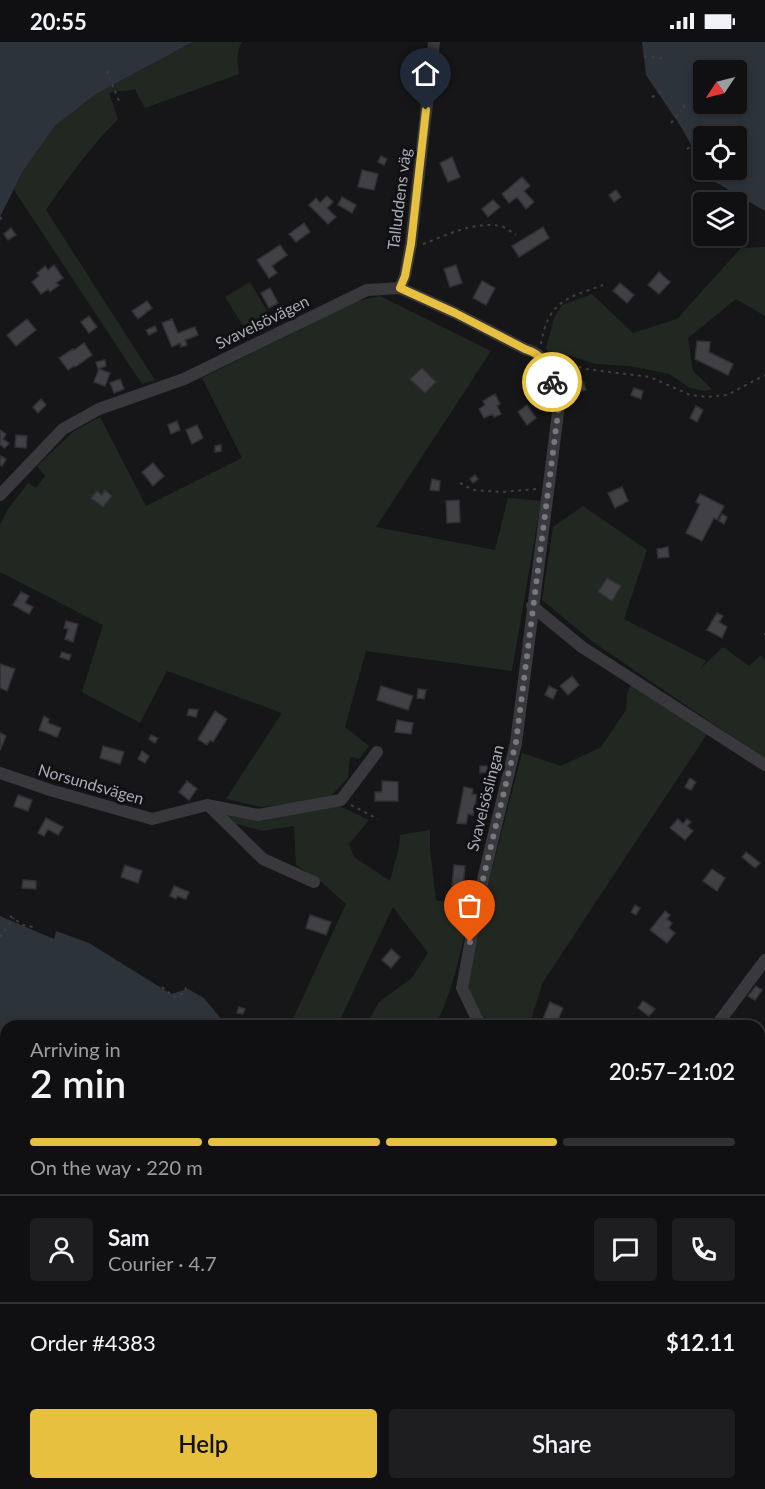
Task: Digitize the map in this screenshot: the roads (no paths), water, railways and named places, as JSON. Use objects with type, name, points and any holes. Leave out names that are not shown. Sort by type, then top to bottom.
[{"type":"street","name":"Talluddens väg","points":[[400,288],[405,276],[411,244],[434,42]]},
{"type":"street","name":"Svavelsövägen","points":[[0,495],[63,429],[99,409],[184,379],[367,290],[400,288],[541,357],[550,373]]},
{"type":"street","name":"Svavelsöslingan","points":[[478,1020],[462,988],[479,896],[516,742],[559,405],[550,373]]},
{"type":"street","points":[[532,606],[582,647],[765,765]]},
{"type":"street","name":"Norsundsvägen","points":[[0,773],[152,819],[207,805],[258,816],[340,800],[377,752]]},
{"type":"street","points":[[207,805],[263,859],[314,882]]},
{"type":"street","points":[[720,1020],[765,960]]}]
